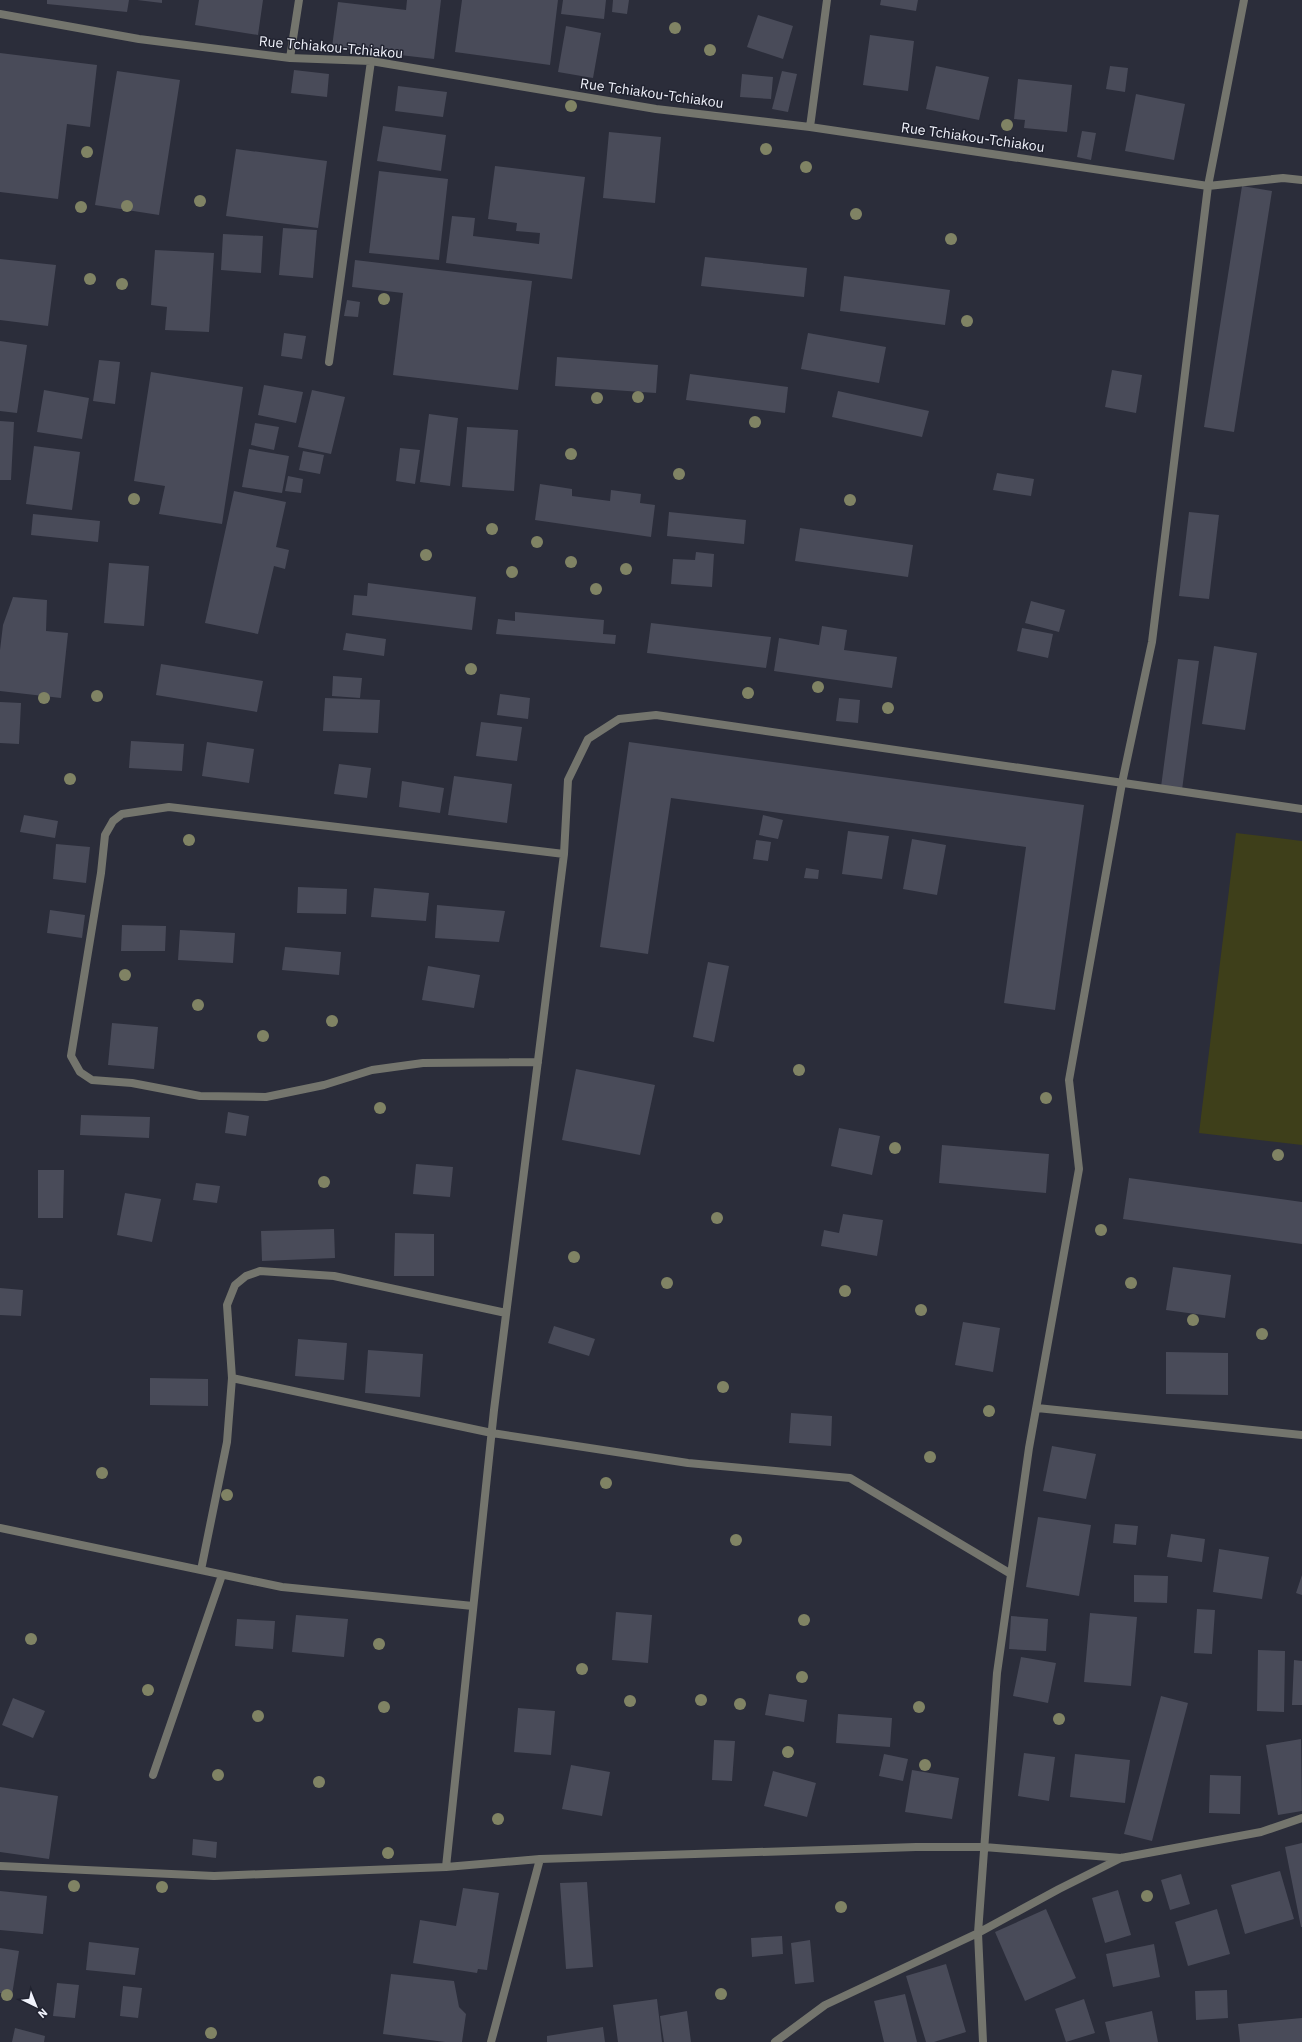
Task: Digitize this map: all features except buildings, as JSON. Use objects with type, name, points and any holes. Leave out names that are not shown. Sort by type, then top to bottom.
[{"type":"street","points":[[290,58],[299,0]]},
{"type":"street","points":[[810,127],[827,0]]},
{"type":"street","points":[[983,2042],[978,1933],[997,1673],[1037,1408],[1078,1169],[1069,1080],[1122,783],[1152,642],[1208,186],[1244,0]]},
{"type":"street","name":"Rue Tchiakou-Tchiakou","points":[[0,14],[139,39],[290,58],[371,61],[656,109],[810,127],[1208,186],[1283,178],[1302,180]]},
{"type":"street","points":[[329,362],[371,61]]},
{"type":"street","points":[[446,1867],[492,1433],[564,854],[568,780],[588,739],[619,719],[656,715],[1302,809]]},
{"type":"street","points":[[538,1062],[423,1063],[372,1070],[324,1085],[266,1097],[200,1096],[132,1083],[92,1080],[80,1072],[71,1056],[101,873],[105,836],[112,821],[122,814],[169,807],[564,854]]},
{"type":"street","points":[[201,1570],[227,1442],[232,1378],[227,1305],[235,1285],[246,1276],[260,1271],[334,1276],[506,1313]]},
{"type":"street","points":[[232,1378],[492,1433],[688,1463],[850,1478],[1011,1574]]},
{"type":"street","points":[[1037,1408],[1302,1435]]},
{"type":"street","points":[[0,1528],[282,1587],[473,1606]]},
{"type":"street","points":[[153,1775],[222,1575]]},
{"type":"street","points":[[0,1866],[214,1876],[446,1867],[540,1860],[909,1847],[984,1847],[1121,1858],[1261,1832],[1302,1818]]},
{"type":"street","points":[[775,2042],[825,2005],[978,1933],[1059,1889],[1121,1858]]},
{"type":"street","points":[[490,2042],[540,1860]]},
{"type":"shaded area","points":[[1236,833],[1302,841],[1302,1145],[1199,1133]]}]
